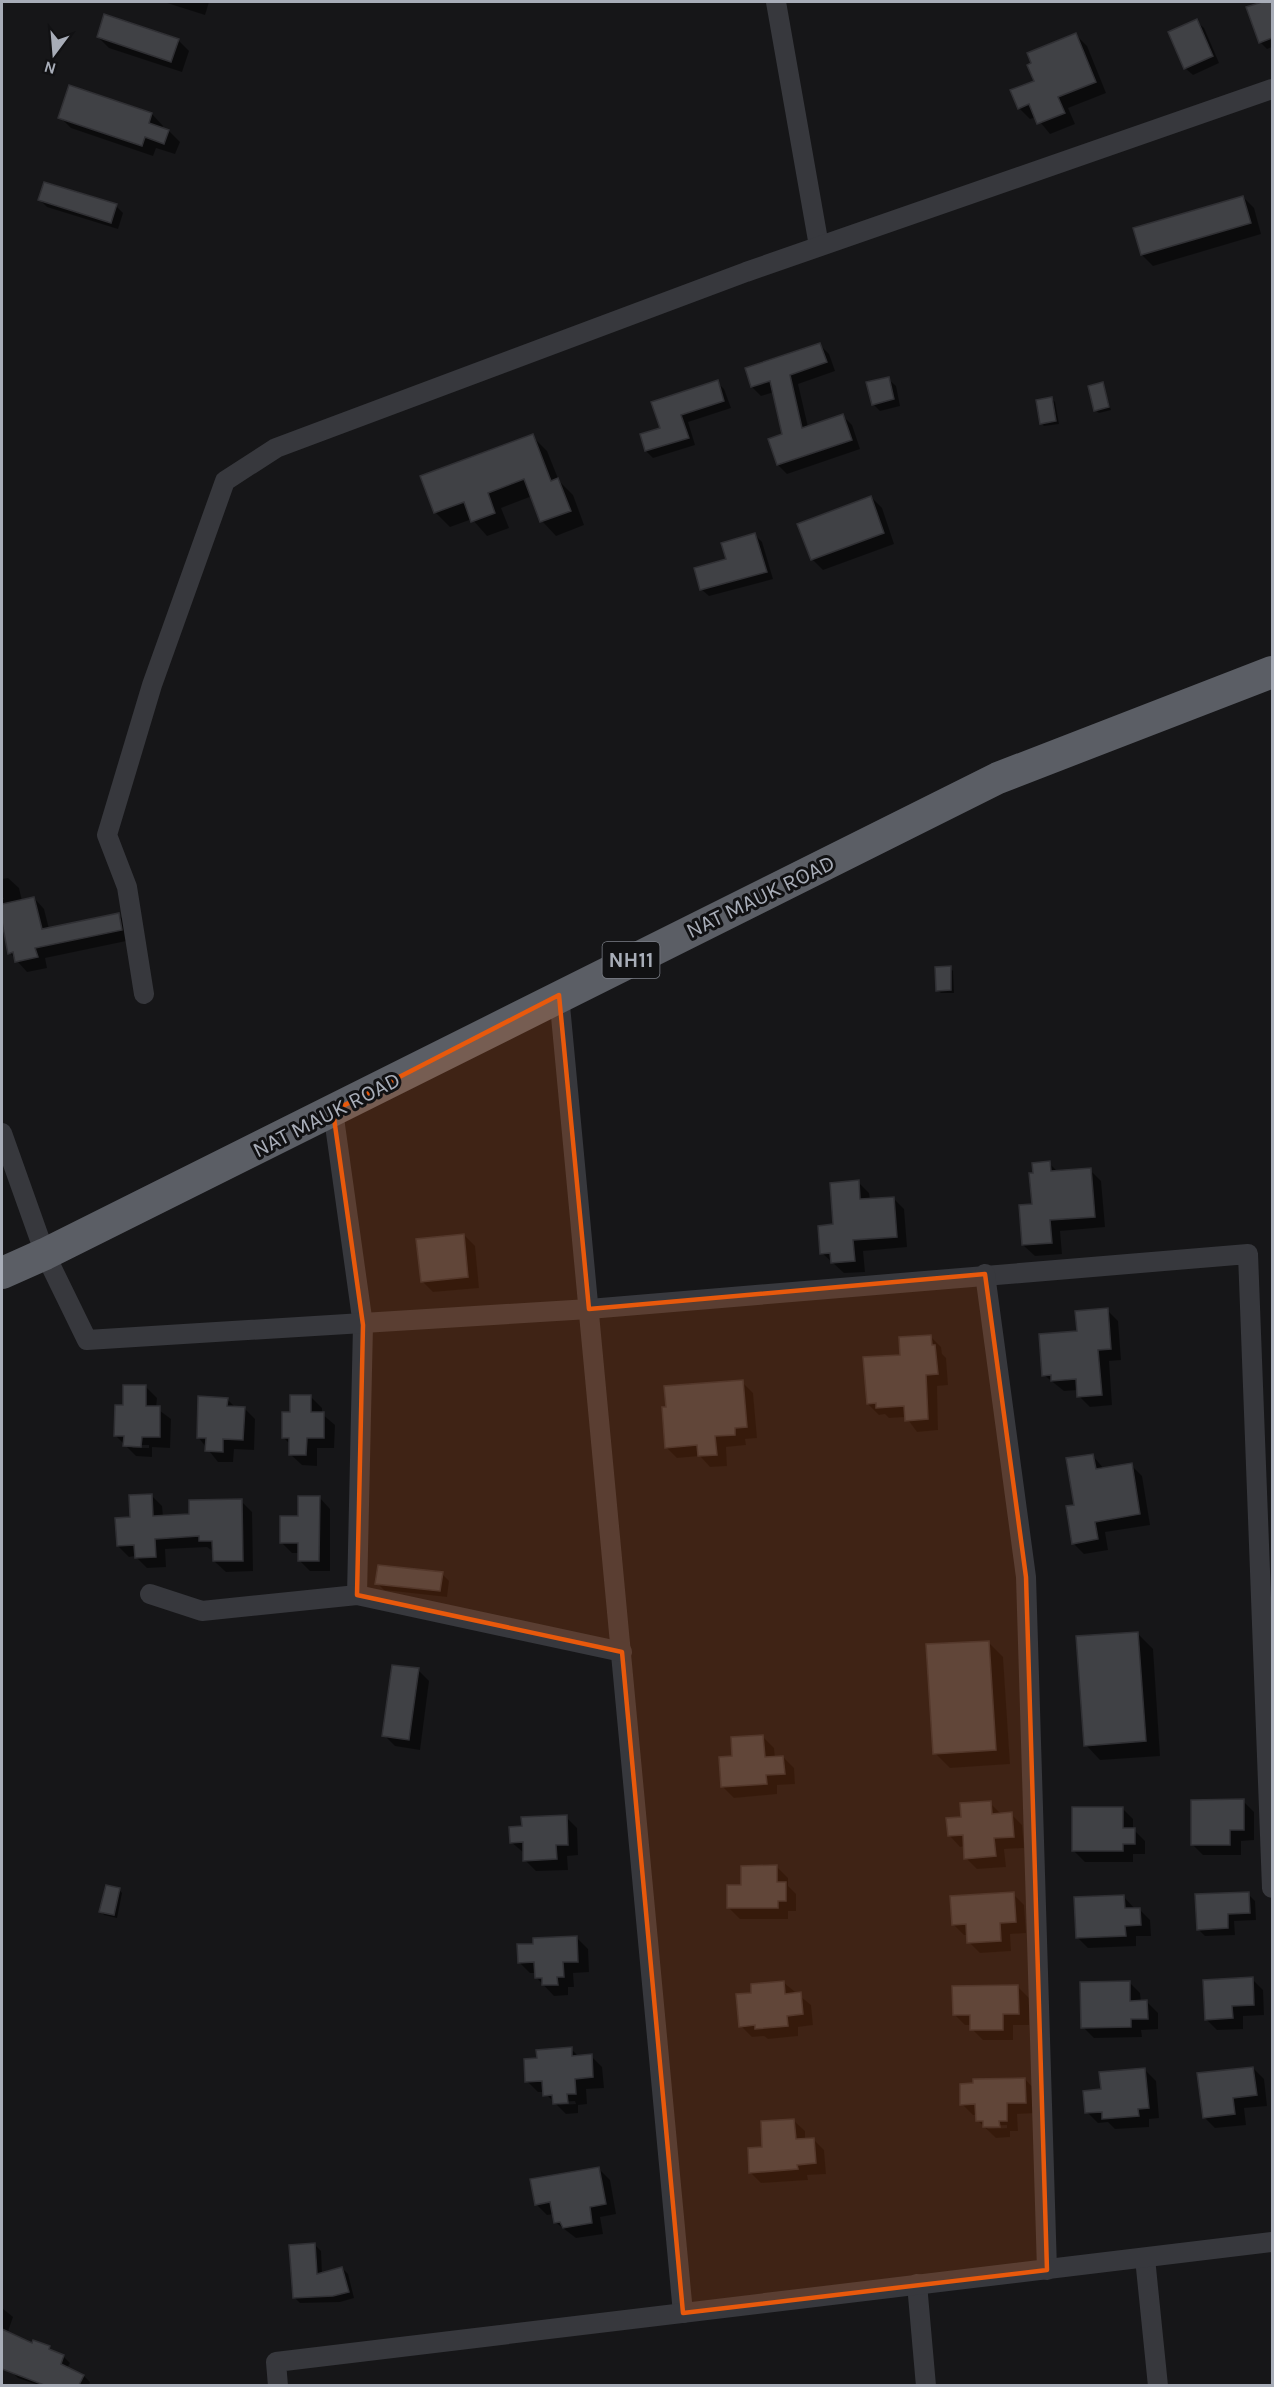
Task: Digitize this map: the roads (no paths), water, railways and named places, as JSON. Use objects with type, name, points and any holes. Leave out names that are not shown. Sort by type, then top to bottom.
[{"type":"highway","name":"NAT MAUK ROAD","points":[[2,1273],[45,1254],[333,1111],[560,995],[998,778],[1272,672]]},
{"type":"street","points":[[776,2],[819,246]]},
{"type":"street","points":[[144,994],[127,886],[107,835],[152,685],[225,481],[276,448],[819,246],[1272,89]]},
{"type":"street","points":[[560,995],[683,2313]]},
{"type":"street","points":[[333,1111],[363,1325],[357,1595]]},
{"type":"street","points":[[2,1133],[45,1254],[87,1341],[589,1309],[985,1274],[1248,1254],[1272,1888]]},
{"type":"street","points":[[985,1274],[1026,1577],[1047,2270]]},
{"type":"street","points":[[150,1594],[202,1611],[357,1595],[622,1652]]},
{"type":"street","points":[[278,2385],[276,2362],[1272,2242]]},
{"type":"street","points":[[1145,2258],[1158,2385]]},
{"type":"street","points":[[917,2284],[926,2385]]}]
